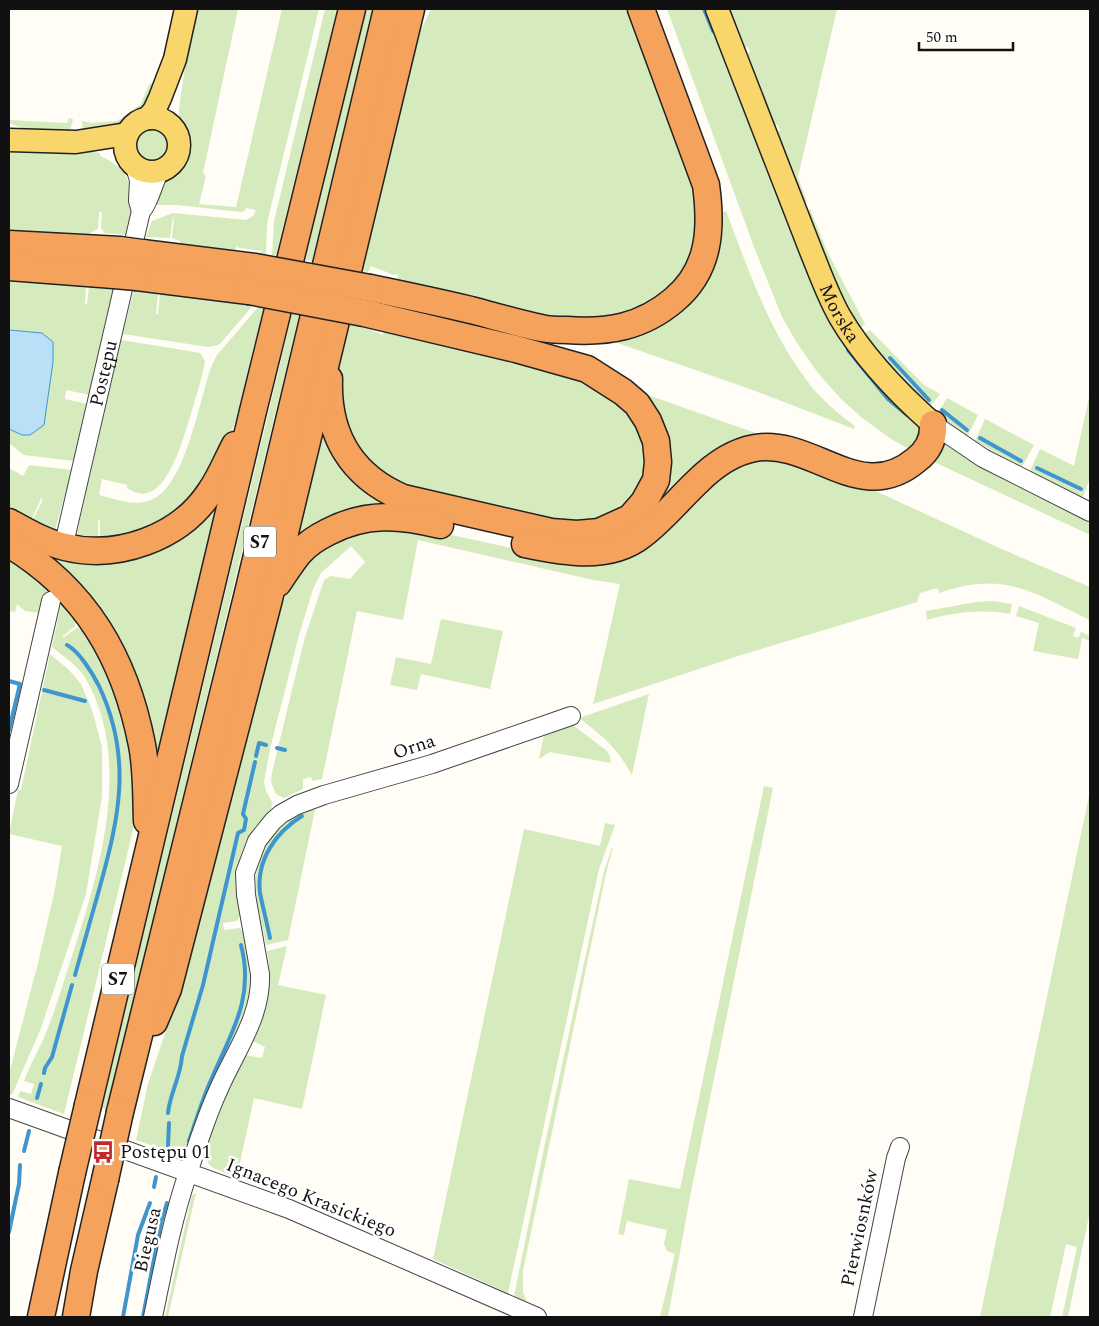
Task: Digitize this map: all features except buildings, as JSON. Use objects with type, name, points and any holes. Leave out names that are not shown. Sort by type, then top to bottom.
[{"type":"highway","name":"S7","points":[[41,1317],[72,1173],[253,411],[352,9]]},
{"type":"highway","name":"S7","points":[[76,1317],[84,1271],[148,993],[247,597],[387,9]]},
{"type":"highway","points":[[129,1075],[168,989],[269,599],[411,9]]},
{"type":"highway","points":[[405,35],[419,9]]},
{"type":"highway","points":[[9,244],[128,264],[252,279],[370,288],[543,329],[611,330],[640,322],[663,309],[681,294],[694,278],[705,253],[709,231],[706,185],[642,9]]},
{"type":"highway","points":[[9,267],[128,264]]},
{"type":"highway","points":[[252,279],[364,313],[550,358],[587,369],[623,392],[637,404],[648,421],[656,441],[658,462],[656,480],[644,502],[630,518],[599,532],[577,534],[550,532],[436,507],[388,492],[360,471],[340,442],[330,407],[331,336]]},
{"type":"highway","points":[[9,522],[45,541],[76,549],[116,549],[154,538],[185,520],[211,492],[253,411]]},
{"type":"highway","points":[[269,599],[284,573],[300,551],[318,537],[349,522],[385,517],[409,518],[562,552],[597,551],[615,548],[644,534],[703,476],[741,451],[771,446],[798,452],[850,474],[866,477],[890,475],[912,464],[924,454],[934,435],[933,424]]},
{"type":"highway","points":[[9,544],[33,560],[69,592],[93,622],[112,652],[134,714],[142,746],[149,852]]},
{"type":"main road","points":[[148,118],[154,111],[175,59],[186,9]]},
{"type":"main road","name":"Morska","points":[[717,9],[825,286],[840,317],[870,360],[933,424]]},
{"type":"main road","points":[[173,127],[171,111],[175,84],[175,59]]},
{"type":"main road","points":[[76,142],[104,149],[148,172],[160,172],[168,168],[175,161],[179,153],[178,135],[173,127],[160,118],[148,118],[132,126],[127,134],[125,143],[131,162]]},
{"type":"main road","points":[[9,140],[76,142],[127,134]]},
{"type":"street","name":"Postępu","points":[[66,535],[141,211],[138,201],[139,180],[131,162]]},
{"type":"street","name":"Postępu","points":[[141,211],[147,206],[150,193],[160,172]]},
{"type":"street","name":"Morska","points":[[933,424],[983,458],[1090,512]]},
{"type":"street","points":[[9,784],[51,601]]},
{"type":"street","name":"Orna","points":[[188,1172],[218,1090],[256,1010],[260,988],[260,974],[246,895],[245,873],[257,841],[273,821],[297,805],[324,795],[432,764],[571,716]]},
{"type":"street","name":"Ignacego Krasickiego","points":[[9,1108],[289,1209],[537,1317]]},
{"type":"street","name":"Pierwiosnków","points":[[863,1317],[896,1158],[900,1147]]},
{"type":"street","name":"Biegusa","points":[[154,1317],[173,1223],[188,1172]]},
{"type":"green space","points":[[198,9],[238,9],[203,173],[206,176],[199,204],[236,207],[282,9],[319,9],[267,223],[266,254],[261,253],[261,251],[239,248],[237,246],[235,251],[180,244],[180,241],[172,238],[173,217],[170,238],[146,237],[152,221],[173,213],[246,220],[253,216],[256,210],[246,208],[241,212],[177,205],[155,205],[163,183],[181,167],[187,157],[188,145],[180,120],[179,109],[186,59]]},
{"type":"green space","points":[[325,9],[337,9],[276,255],[272,255],[274,221]]},
{"type":"green space","points":[[366,9],[373,9],[312,261],[305,260]]},
{"type":"green space","points":[[431,9],[633,9],[696,171],[698,258],[646,312],[577,323],[397,281],[398,275],[371,266],[368,272],[359,270],[413,46]]},
{"type":"green space","points":[[667,9],[710,9],[800,243],[921,422],[922,433],[916,453],[891,439],[861,417],[840,398],[818,373],[782,317],[754,247]]},
{"type":"green space","points":[[726,9],[837,9],[798,177],[807,202],[802,204],[775,132],[780,130],[777,124],[772,126],[744,55],[750,52],[748,47],[742,48]]},
{"type":"green space","points":[[158,82],[144,109],[132,115],[122,125],[83,130],[82,121],[91,123],[117,121],[141,104],[149,84]]},
{"type":"green space","points":[[69,118],[73,119],[70,132],[31,131],[9,123],[9,120],[67,123]]},
{"type":"green space","points":[[152,127],[159,128],[165,132],[169,138],[169,152],[165,158],[159,162],[152,163],[145,162],[139,158],[135,152],[134,145],[135,138],[139,132],[145,128]]},
{"type":"green space","points":[[9,147],[73,149],[100,153],[100,156],[112,162],[121,170],[130,188],[132,199],[127,235],[104,233],[101,229],[102,212],[99,212],[98,229],[90,233],[90,236],[9,235]]},
{"type":"green space","points":[[810,209],[827,251],[865,324],[860,328],[836,287],[806,211]]},
{"type":"green space","points":[[726,211],[760,298],[780,339],[810,385],[841,416],[855,426],[854,429],[750,389],[603,338],[649,328],[721,213]]},
{"type":"green space","points":[[9,277],[86,286],[85,305],[87,304],[89,287],[115,287],[90,395],[66,390],[65,399],[87,404],[74,461],[24,455],[9,443],[9,429],[22,435],[53,362],[53,342],[42,333],[9,330]]},
{"type":"green space","points":[[134,289],[158,293],[156,314],[158,314],[160,294],[168,293],[224,297],[224,302],[255,303],[219,345],[208,347],[123,334]]},
{"type":"green space","points":[[261,304],[264,305],[236,419],[225,450],[182,513],[141,537],[100,538],[100,520],[98,521],[98,537],[96,539],[76,537],[121,340],[200,353],[205,361],[199,388],[183,439],[170,470],[162,483],[152,491],[140,494],[127,488],[127,485],[102,479],[99,495],[136,503],[148,501],[161,494],[172,480],[182,462],[207,380],[217,355]]},
{"type":"green space","points":[[293,310],[300,311],[107,1110],[102,1108]]},
{"type":"green space","points":[[347,322],[360,325],[383,335],[385,329],[479,351],[589,382],[635,413],[650,465],[630,506],[575,527],[414,494],[365,466],[337,408],[338,366]]},
{"type":"green space","points":[[870,330],[924,385],[940,394],[929,408],[883,361],[864,334]]},
{"type":"green space","points":[[628,388],[775,440],[748,443],[725,452],[689,480],[657,513],[639,528],[609,543],[591,546],[572,546],[545,542],[398,510],[382,510],[351,514],[322,525],[309,533],[287,555],[284,554],[318,410],[321,411],[331,441],[348,467],[370,488],[398,504],[545,539],[580,542],[612,535],[630,525],[645,512],[656,495],[663,476],[665,456],[662,436],[651,412]]},
{"type":"green space","points":[[1090,393],[1090,478],[1083,497],[1030,471],[1040,449],[1074,466]]},
{"type":"green space","points":[[947,398],[978,415],[967,437],[937,414]]},
{"type":"green space","points":[[985,419],[1034,445],[1022,467],[975,441]]},
{"type":"green space","points":[[949,444],[966,456],[1018,485],[1090,520],[1090,535],[932,461],[939,445]]},
{"type":"green space","points":[[771,456],[860,484],[1090,587],[1090,620],[1035,594],[1001,584],[962,586],[940,593],[937,588],[920,593],[917,602],[735,657],[593,704],[620,584],[593,580],[418,540],[403,620],[357,611],[322,779],[312,781],[311,777],[303,779],[303,789],[284,798],[276,794],[271,782],[272,772],[305,637],[324,580],[331,576],[350,579],[365,562],[351,546],[321,573],[313,589],[299,635],[270,749],[264,782],[272,802],[271,811],[251,833],[241,858],[238,885],[241,914],[237,921],[223,923],[224,930],[240,928],[248,944],[251,978],[248,1007],[192,1146],[186,1145],[180,1153],[175,1153],[136,1140],[148,1084],[183,980],[224,821],[238,776],[272,634],[288,589],[314,552],[365,528],[443,533],[557,558],[724,470]]},
{"type":"green space","points":[[29,465],[72,470],[55,530],[32,521],[42,502],[42,497],[31,520],[9,515],[9,468],[23,476]]},
{"type":"green space","points":[[223,488],[157,759],[144,702],[9,527],[92,558]]},
{"type":"green space","points":[[9,554],[53,595],[69,612],[76,621],[75,626],[63,638],[78,627],[88,633],[102,654],[129,722],[136,794],[133,830],[64,1114],[18,1097],[20,1091],[31,1094],[34,1084],[24,1081],[52,1016],[93,887],[107,817],[108,746],[100,713],[87,681],[76,666],[52,647],[61,604],[42,598],[39,613],[25,611],[17,604],[15,612],[9,611]]},
{"type":"green space","points":[[992,601],[1012,604],[1010,614],[968,612],[927,620],[926,611]]},
{"type":"green space","points":[[1019,606],[1076,628],[1073,636],[1078,638],[1081,632],[1090,636],[1090,641],[1082,638],[1078,659],[1033,651],[1039,623],[1016,616]]},
{"type":"green space","points":[[441,619],[503,631],[490,689],[421,674],[417,690],[390,685],[396,657],[431,664]]},
{"type":"green space","points":[[50,654],[68,669],[81,684],[92,710],[102,747],[102,796],[86,894],[41,1028],[12,1095],[9,1094],[9,1074],[39,959],[55,889],[62,846],[9,834],[18,790],[21,790]]},
{"type":"green space","points":[[649,694],[632,775],[609,744],[579,718]]},
{"type":"green space","points":[[569,722],[607,751],[611,763],[550,752],[539,759],[545,730]]},
{"type":"green space","points":[[764,786],[773,788],[691,1192],[668,1317],[660,1317],[675,1254],[667,1251],[664,1244],[667,1230],[627,1221],[624,1235],[618,1234],[629,1179],[680,1189]]},
{"type":"green space","points":[[1090,791],[1090,1211],[1068,1317],[1062,1317],[1077,1247],[1066,1244],[1050,1317],[980,1317]]},
{"type":"green space","points":[[316,805],[288,940],[266,945],[256,892],[257,870],[260,857],[274,835],[283,826],[293,817]]},
{"type":"green space","points":[[605,823],[615,825],[599,869],[508,1293],[433,1259],[524,829],[600,846]]},
{"type":"green space","points":[[612,848],[523,1271],[523,1292],[527,1302],[514,1296],[604,871]]},
{"type":"green space","points":[[287,946],[278,985],[326,995],[302,1109],[254,1098],[237,1177],[213,1168],[208,1163],[206,1148],[245,1055],[262,1058],[265,1047],[253,1041],[267,997],[269,964],[267,951]]},
{"type":"green space","points":[[196,1193],[168,1317],[165,1317],[192,1195]]},
{"type":"water","points":[[9,330],[42,333],[53,342],[53,362],[44,425],[30,435],[22,435],[9,429]]},
{"type":"waterway","points":[[704,9],[713,31]]},
{"type":"waterway","points":[[848,350],[888,399],[907,415]]},
{"type":"waterway","points":[[890,358],[929,400]]},
{"type":"waterway","points":[[942,410],[967,430]]},
{"type":"waterway","points":[[980,438],[1021,461]]},
{"type":"waterway","points":[[1037,468],[1081,489]]},
{"type":"waterway","points":[[67,645],[81,657],[99,686],[110,712],[119,763],[117,813],[112,838],[75,975]]},
{"type":"waterway","points":[[9,681],[20,684],[9,730]]},
{"type":"waterway","points":[[44,690],[85,701]]},
{"type":"waterway","points":[[256,756],[259,743],[266,745]]},
{"type":"waterway","points":[[277,748],[285,750]]},
{"type":"waterway","points":[[168,1113],[180,1071],[182,1056],[203,985],[238,833],[244,830],[246,819],[243,814],[255,762]]},
{"type":"waterway","points":[[270,938],[260,893],[261,869],[276,839],[302,816]]},
{"type":"waterway","points":[[189,1141],[205,1095],[239,1015],[245,982],[245,964],[241,945]]},
{"type":"waterway","points":[[44,1073],[52,1057],[72,985]]},
{"type":"waterway","points":[[37,1098],[41,1084]]},
{"type":"waterway","points":[[168,1146],[169,1123]]},
{"type":"waterway","points":[[24,1151],[29,1131]]},
{"type":"waterway","points":[[9,1232],[19,1184],[20,1165]]},
{"type":"waterway","points":[[154,1187],[156,1177]]},
{"type":"waterway","points":[[123,1317],[138,1235],[150,1203]]},
{"type":"waterway","points":[[143,1317],[161,1222],[167,1203]]},
{"type":"place","name":"Postępu 01","points":[[103,1152]]}]
